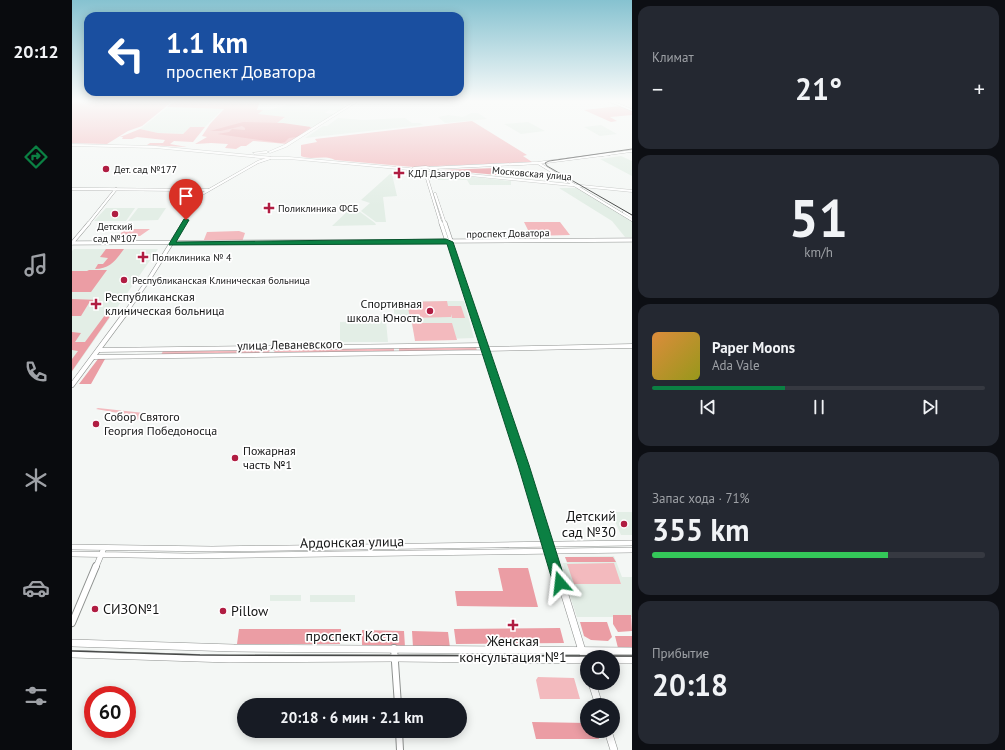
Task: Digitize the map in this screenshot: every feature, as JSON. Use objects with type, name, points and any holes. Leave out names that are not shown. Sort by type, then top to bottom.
[{"type":"highway","points":[[261,157],[261,154],[282,148],[303,135]]},
{"type":"highway","points":[[270,158],[277,156],[280,150],[304,135]]},
{"type":"highway","points":[[72,145],[158,146],[246,153],[267,152]]},
{"type":"highway","name":"Московская улица","points":[[72,145],[155,147],[422,171],[439,170],[632,190]]},
{"type":"highway","name":"Московская улица","points":[[267,152],[305,159],[410,168],[422,171]]},
{"type":"highway","name":"Московская улица","points":[[431,170],[574,184]]},
{"type":"main road","points":[[258,162],[261,157]]},
{"type":"main road","points":[[72,385],[100,350],[171,245],[200,197],[208,190],[258,162],[270,158]]},
{"type":"main road","points":[[431,170],[429,176],[443,223]]},
{"type":"main road","points":[[422,171],[426,175],[450,242],[523,463],[581,650]]},
{"type":"main road","name":"проспект Доватора","points":[[72,244],[171,245],[632,241]]},
{"type":"main road","name":"проспект Коста","points":[[72,643],[226,648],[394,648],[580,651]]},
{"type":"main road","name":"проспект Коста","points":[[620,651],[632,651]]},
{"type":"main road","name":"проспект Коста","points":[[72,654],[229,659],[395,658],[580,662]]},
{"type":"main road","points":[[620,660],[632,660]]},
{"type":"main road","points":[[610,738],[614,750]]},
{"type":"street","points":[[439,170],[540,164],[632,152]]},
{"type":"street","points":[[431,170],[540,164],[632,217]]},
{"type":"street","points":[[574,184],[632,220]]},
{"type":"street","points":[[72,189],[208,190]]},
{"type":"street","points":[[72,244],[116,189]]},
{"type":"street","name":"улица Леваневского","points":[[94,357],[632,346]]},
{"type":"street","name":"улица Леваневского","points":[[100,350],[485,349]]},
{"type":"street","name":"Ардонская улица","points":[[72,554],[188,556],[549,547],[632,543]]},
{"type":"street","name":"Ардонская улица","points":[[72,547],[236,549],[549,547],[632,550]]},
{"type":"street","points":[[72,623],[104,548]]},
{"type":"street","points":[[394,648],[398,698]]},
{"type":"street","points":[[399,738],[400,750]]},
{"type":"shaded area","points":[[72,135],[122,135],[107,144],[72,143]]},
{"type":"shaded area","points":[[125,135],[199,135],[193,142],[174,141],[170,144],[187,147],[147,145],[150,143],[163,143],[165,140],[137,137],[132,139],[122,139],[123,137],[120,137]]},
{"type":"shaded area","points":[[224,135],[300,135],[289,138],[285,142],[281,143]]},
{"type":"shaded area","points":[[301,135],[286,144],[253,141],[246,146],[241,146],[236,149],[225,148],[228,144],[195,144],[207,137],[202,136]]},
{"type":"shaded area","points":[[310,135],[332,135],[305,138]]},
{"type":"shaded area","points":[[350,135],[495,135],[527,155],[523,156],[532,162],[413,167],[335,160],[331,158],[309,158],[301,156],[301,145],[317,142],[315,139]]},
{"type":"shaded area","points":[[621,156],[632,161],[632,176],[600,159]]},
{"type":"shaded area","points":[[496,168],[500,173],[498,175],[442,170]]},
{"type":"shaded area","points":[[390,174],[392,174],[397,196],[383,197],[386,222],[376,222],[361,211],[370,203],[361,200]]},
{"type":"shaded area","points":[[433,175],[455,175],[511,181],[511,185],[470,185],[467,180],[435,180]]},
{"type":"shaded area","points":[[559,188],[577,188],[632,221],[632,237],[625,237],[612,221]]},
{"type":"shaded area","name":"Детский сад №107","points":[[106,208],[135,208],[126,221],[94,221]]},
{"type":"shaded area","points":[[138,208],[166,208],[158,220],[128,221]]},
{"type":"shaded area","points":[[350,209],[360,212],[376,225],[332,226]]},
{"type":"shaded area","points":[[524,222],[560,222],[570,235],[531,236]]},
{"type":"shaded area","points":[[124,229],[150,229],[140,236],[119,236]]},
{"type":"shaded area","points":[[239,231],[245,233],[242,242],[203,242],[207,232]]},
{"type":"shaded area","name":"Республиканская клиническая больница","points":[[74,249],[158,249],[72,372],[72,251]]},
{"type":"shaded area","points":[[106,249],[124,249],[109,266],[95,269],[98,264],[103,264],[108,258],[100,257]]},
{"type":"shaded area","points":[[107,270],[91,292],[72,292],[72,271]]},
{"type":"shaded area","points":[[72,299],[100,300],[89,303],[81,316],[72,316]]},
{"type":"shaded area","name":"Спортивная школа Юность","points":[[393,301],[464,301],[474,338],[416,340],[411,322],[395,322]]},
{"type":"shaded area","points":[[447,301],[448,306],[461,306],[465,318],[452,318],[451,314],[451,317],[410,318],[407,302]]},
{"type":"shaded area","points":[[105,315],[111,315],[72,371],[72,359],[78,351],[72,350],[72,332],[81,333],[75,342],[85,342]]},
{"type":"shaded area","points":[[386,321],[388,342],[340,342],[340,322]]},
{"type":"shaded area","points":[[412,323],[452,323],[457,340],[415,341]]},
{"type":"shaded area","points":[[476,347],[477,351],[399,352],[399,348]]},
{"type":"shaded area","points":[[394,348],[394,352],[274,353],[275,349]]},
{"type":"shaded area","points":[[270,349],[269,353],[161,355],[163,351]]},
{"type":"shaded area","points":[[98,359],[105,359],[91,384],[79,384]]},
{"type":"shaded area","points":[[96,409],[144,413],[136,421],[122,417],[124,414]]},
{"type":"shaded area","name":"Детский сад №30","points":[[611,512],[632,512],[632,535],[621,535]]},
{"type":"shaded area","points":[[614,556],[622,577],[632,577],[632,617],[577,617],[561,569],[565,569],[563,563],[567,563],[565,557]]},
{"type":"shaded area","points":[[565,557],[613,557],[616,562],[567,562]]},
{"type":"shaded area","points":[[614,563],[621,584],[574,584],[567,564]]},
{"type":"shaded area","points":[[498,568],[528,568],[538,607],[457,606],[455,591],[503,591]]},
{"type":"shaded area","points":[[270,595],[301,595],[301,601],[270,601]]},
{"type":"shaded area","points":[[310,595],[355,595],[355,602],[310,602]]},
{"type":"shaded area","points":[[613,615],[631,615],[632,631],[618,632],[613,624]]},
{"type":"shaded area","points":[[580,622],[607,622],[612,637],[608,641],[591,640],[584,636]]},
{"type":"shaded area","points":[[560,628],[564,643],[456,644],[454,629]]},
{"type":"shaded area","points":[[239,629],[341,629],[340,644],[237,644]]},
{"type":"shaded area","points":[[362,630],[404,631],[405,647],[362,646]]},
{"type":"shaded area","points":[[412,631],[448,632],[450,648],[413,647]]},
{"type":"shaded area","points":[[615,636],[632,636],[632,649],[618,648]]},
{"type":"shaded area","points":[[538,677],[574,678],[580,699],[540,699],[536,680]]},
{"type":"shaded area","points":[[532,722],[580,723],[580,738],[599,739],[536,739]]},
{"type":"tram line","points":[[632,149],[549,161],[545,163],[547,166],[632,215]]},
{"type":"tram line","points":[[72,651],[200,655],[632,656]]},
{"type":"place","name":"Дет. сад №177","points":[[106,169]]},
{"type":"place","name":"КДЛ Дзагуров","points":[[399,173]]},
{"type":"place","name":"Поликлиника ФСБ","points":[[269,208]]},
{"type":"place","name":"Детский сад №107","points":[[115,214]]},
{"type":"place","name":"Поликлиника № 4","points":[[143,257]]},
{"type":"place","name":"Республиканская Клиническая больница","points":[[124,280]]},
{"type":"place","name":"Республиканская клиническая больница","points":[[96,304]]},
{"type":"place","name":"Спортивная школа Юность","points":[[430,311]]},
{"type":"place","name":"Собор Святого Георгия Победоносца","points":[[96,424]]},
{"type":"place","name":"Пожарная часть №1","points":[[235,458]]},
{"type":"place","name":"Детский сад №30","points":[[624,524]]},
{"type":"place","name":"СИЗО№1","points":[[95,609]]},
{"type":"place","name":"Pillow","points":[[223,611]]},
{"type":"place","name":"Женская консультация №1","points":[[513,625]]},
{"type":"route","points":[[186,220],[172,244],[446,241],[450,243],[524,465],[560,583]]}]
